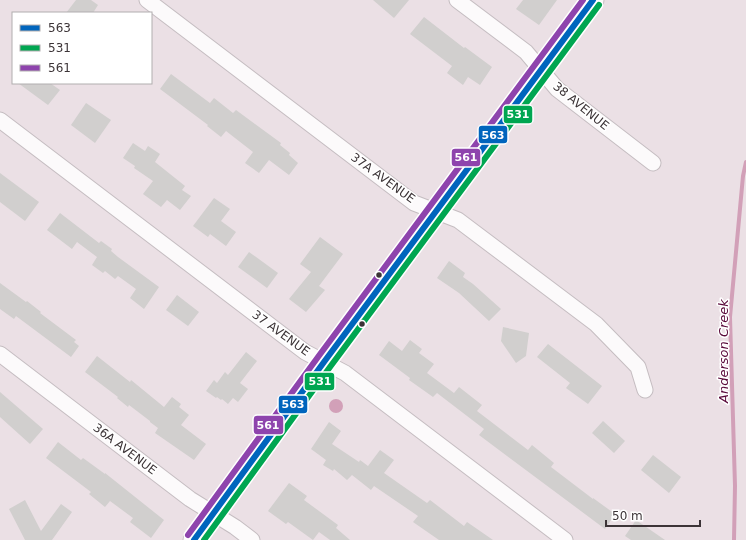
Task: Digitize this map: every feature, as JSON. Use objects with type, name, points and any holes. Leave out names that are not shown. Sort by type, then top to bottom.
[{"type":"main road","points":[[194,540],[324,362],[593,0]]},
{"type":"street","name":"37A AVENUE","points":[[147,0],[414,203],[458,220],[596,324],[638,367],[645,390]]},
{"type":"street","name":"38 AVENUE","points":[[457,0],[526,52],[557,89],[654,164]]},
{"type":"street","name":"37 AVENUE","points":[[0,120],[305,352],[345,373],[565,540]]},
{"type":"street","name":"36A AVENUE","points":[[0,354],[190,499],[214,513],[252,540]]},
{"type":"shaded area","points":[[336,399],[341,401],[343,406],[341,411],[336,413],[331,411],[329,406],[331,401]]},
{"type":"building","points":[[76,0],[91,0],[98,5],[94,12],[67,12]]},
{"type":"building","points":[[373,0],[409,0],[394,18]]},
{"type":"building","points":[[523,0],[557,0],[539,25],[516,9]]},
{"type":"building","points":[[424,17],[464,48],[465,47],[492,67],[480,85],[468,77],[463,85],[447,73],[452,66],[410,34]]},
{"type":"building","points":[[171,74],[210,103],[214,98],[233,113],[236,110],[281,143],[280,145],[290,153],[289,155],[298,163],[289,175],[269,160],[259,173],[245,163],[253,152],[226,131],[221,137],[207,126],[208,125],[160,89]]},
{"type":"building","points":[[19,84],[51,84],[60,90],[48,105]]},
{"type":"building","points":[[86,103],[111,120],[95,143],[71,125]]},
{"type":"building","points":[[133,143],[145,151],[148,146],[160,154],[155,162],[185,186],[182,190],[191,196],[180,210],[167,200],[161,207],[143,194],[153,181],[134,168],[135,166],[123,158]]},
{"type":"building","points":[[0,173],[39,202],[25,221],[0,202]]},
{"type":"building","points":[[214,198],[230,209],[221,221],[236,232],[226,246],[210,234],[208,237],[193,226]]},
{"type":"building","points":[[60,213],[99,243],[101,241],[112,249],[111,251],[118,257],[159,287],[144,309],[130,298],[136,289],[118,276],[115,279],[105,271],[103,273],[92,265],[97,257],[77,242],[72,249],[47,230]]},
{"type":"building","points":[[320,237],[343,254],[319,286],[325,290],[306,312],[289,299],[311,272],[300,264]]},
{"type":"building","points":[[249,252],[278,273],[267,288],[238,267]]},
{"type":"building","points":[[449,261],[465,273],[463,277],[501,309],[489,321],[459,293],[437,278]]},
{"type":"building","points":[[0,283],[26,302],[27,301],[41,312],[40,313],[76,340],[74,342],[79,346],[71,357],[16,316],[14,319],[0,309]]},
{"type":"building","points":[[177,295],[199,312],[188,326],[166,310]]},
{"type":"building","points":[[503,327],[529,333],[526,356],[516,363],[501,341]]},
{"type":"building","points":[[410,340],[422,349],[419,353],[434,364],[427,373],[454,393],[459,387],[482,405],[477,411],[528,450],[532,445],[554,463],[551,467],[615,514],[605,529],[479,435],[484,429],[437,393],[433,397],[409,380],[410,378],[379,355],[389,341],[402,351]]},
{"type":"building","points":[[548,344],[602,386],[588,404],[566,388],[570,383],[537,357]]},
{"type":"building","points":[[246,352],[257,361],[240,383],[248,389],[238,402],[233,398],[228,404],[222,399],[216,398],[206,391],[214,380],[217,383],[225,372],[228,375]]},
{"type":"building","points":[[97,356],[130,382],[131,380],[164,407],[172,397],[181,404],[179,407],[189,415],[181,425],[206,444],[194,460],[155,433],[158,428],[150,421],[129,405],[128,407],[117,398],[118,397],[85,372]]},
{"type":"building","points":[[0,392],[43,429],[30,444],[0,417]]},
{"type":"building","points":[[603,421],[625,441],[614,453],[592,433]]},
{"type":"building","points":[[329,422],[341,431],[332,444],[359,462],[360,460],[368,466],[380,450],[394,460],[384,473],[427,503],[430,500],[464,526],[467,522],[493,540],[439,540],[413,522],[418,516],[374,486],[371,490],[352,475],[347,480],[334,469],[333,471],[323,465],[326,460],[311,449]]},
{"type":"building","points":[[58,442],[81,460],[83,458],[105,473],[164,520],[151,538],[130,522],[133,518],[110,501],[105,507],[89,494],[91,492],[46,458]]},
{"type":"building","points":[[653,455],[681,477],[669,493],[641,470]]},
{"type":"building","points":[[289,483],[307,496],[304,500],[338,525],[336,528],[350,540],[330,540],[319,532],[313,540],[288,522],[286,524],[268,511]]},
{"type":"building","points":[[25,500],[41,531],[61,504],[72,512],[52,540],[25,540],[9,509]]},
{"type":"building","points":[[636,520],[665,540],[631,540],[625,536]]},
{"type":"waterway","name":"Anderson Creek","points":[[734,540],[735,486],[730,317],[743,176],[746,162]]},
{"type":"transit line","name":"561","points":[[188,535],[583,0]]},
{"type":"transit line","name":"563","points":[[194,540],[324,362],[593,0]]},
{"type":"transit line","name":"531","points":[[204,540],[330,367],[599,5]]}]
